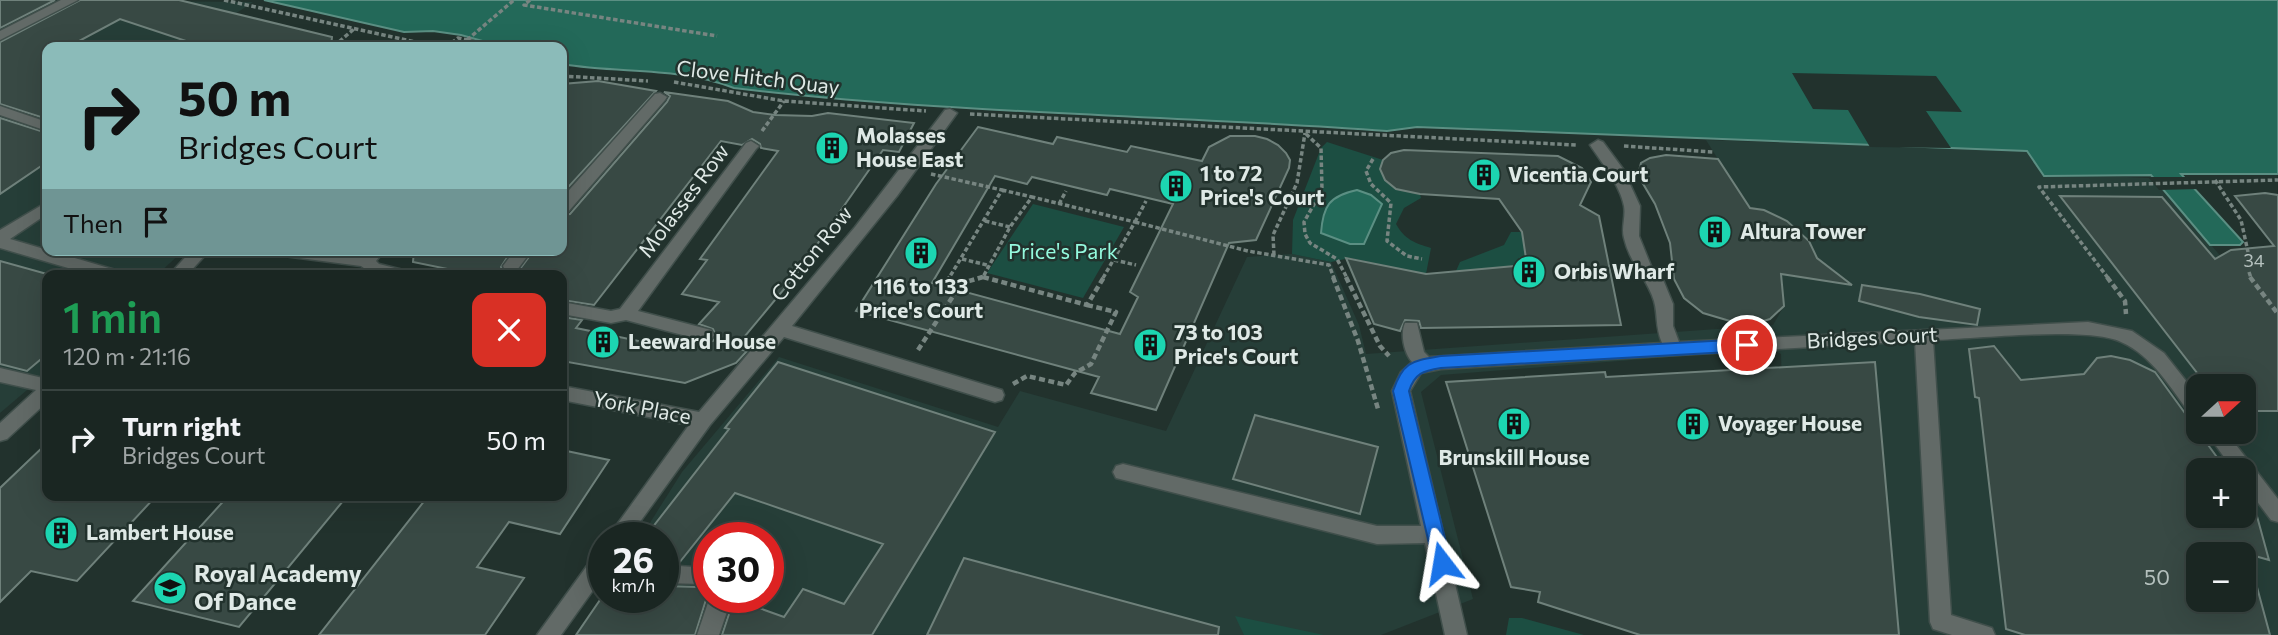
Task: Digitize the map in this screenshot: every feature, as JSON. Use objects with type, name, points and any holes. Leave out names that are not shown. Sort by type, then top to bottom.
[{"type":"street","points":[[0,36],[71,0]]},
{"type":"street","points":[[567,202],[659,89]]},
{"type":"street","points":[[0,110],[42,125]]},
{"type":"street","name":"Cotton Row","points":[[703,420],[910,169],[950,113]]},
{"type":"street","points":[[1598,145],[1615,169],[1632,206],[1631,236],[1643,268],[1655,282],[1664,304],[1664,327],[1673,349]]},
{"type":"street","name":"Molasses Row","points":[[618,316],[751,146]]},
{"type":"street","points":[[0,240],[42,210]]},
{"type":"street","points":[[0,240],[42,253]]},
{"type":"street","points":[[52,256],[97,270]]},
{"type":"street","points":[[182,270],[196,256]]},
{"type":"street","points":[[337,256],[373,260],[392,270]]},
{"type":"street","points":[[511,266],[519,256]]},
{"type":"street","points":[[567,309],[618,316],[705,335]]},
{"type":"street","points":[[1411,328],[1415,354],[1425,365],[1407,374],[1401,391],[1456,635]]},
{"type":"street","name":"Bridges Court","points":[[1425,365],[1924,334],[2088,328],[2126,336],[2158,358],[2186,394]]},
{"type":"street","points":[[780,329],[995,395]]},
{"type":"street","points":[[1924,334],[1941,622],[1984,635]]},
{"type":"street","points":[[1,376],[42,385]]},
{"type":"street","name":"York Place","points":[[567,394],[703,420],[629,522]]},
{"type":"street","points":[[0,434],[42,396]]},
{"type":"street","points":[[2224,444],[2278,514]]},
{"type":"street","points":[[1123,472],[1377,535],[1434,534]]},
{"type":"street","points":[[548,635],[588,582]]},
{"type":"street","points":[[708,635],[716,613]]},
{"type":"path","points":[[224,0],[415,42]]},
{"type":"path","points":[[469,38],[513,0]]},
{"type":"path","points":[[530,0],[524,5],[717,36]]},
{"type":"path","points":[[339,42],[354,29]]},
{"type":"path","points":[[453,42],[458,38],[480,42]]},
{"type":"path","name":"Clove Hitch Quay","points":[[567,77],[659,89]]},
{"type":"path","name":"Clove Hitch Quay","points":[[673,82],[784,101],[950,113],[1713,152]]},
{"type":"path","name":"Molasses Row","points":[[751,146],[784,101]]},
{"type":"path","points":[[1274,254],[1271,242],[1283,207],[1296,184],[1304,133]]},
{"type":"path","points":[[1304,133],[1321,148],[1322,190],[1304,222],[1305,234],[1310,243],[1337,259],[1380,346]]},
{"type":"path","points":[[1373,159],[1366,171],[1371,184],[1391,203],[1387,241],[1407,256],[1422,259]]},
{"type":"path","points":[[927,173],[1032,197],[1231,249],[1329,265],[1358,341],[1377,408],[1410,430]]},
{"type":"path","points":[[2215,180],[2241,220],[2248,252]]},
{"type":"path","points":[[2126,336],[2125,301],[2039,187],[2278,180]]},
{"type":"path","points":[[955,293],[945,284],[1002,190]]},
{"type":"path","points":[[1059,204],[1066,191]]},
{"type":"path","points":[[983,277],[987,265],[1010,227],[1032,197]]},
{"type":"path","points":[[1087,306],[1146,201]]},
{"type":"path","points":[[985,221],[1010,227]]},
{"type":"path","points":[[962,259],[987,265]]},
{"type":"path","points":[[1114,260],[1136,265]]},
{"type":"path","points":[[2249,272],[2252,282],[2278,314]]},
{"type":"path","points":[[917,352],[962,283],[983,277],[1116,312],[1091,364],[1076,373],[1066,386],[1027,376],[995,395]]},
{"type":"shaded area","points":[[0,0],[253,2],[193,42],[42,42],[42,256],[178,256],[162,270],[42,270],[42,377],[0,413]]},
{"type":"shaded area","points":[[264,0],[2278,0],[2278,174],[2181,174],[2243,242],[2240,245],[2210,245],[2151,175],[2044,176],[2027,151],[1417,127],[1387,131],[979,109],[815,97],[734,88],[670,73],[567,65],[567,42],[486,42],[433,31],[404,32]]},
{"type":"shaded area","points":[[1706,140],[2027,151],[2044,176],[2151,174],[2278,324],[2278,635],[1836,635],[1789,621],[1781,354],[1772,349],[1441,375],[1421,392],[1473,599],[1381,635],[576,635],[591,613],[679,613],[679,522],[650,522],[682,472],[779,357],[998,427],[1020,391],[1166,431],[1247,257],[1292,254],[1331,262],[1359,325],[1366,354],[1773,325],[1784,306],[1782,278],[1772,269],[1731,180]]},
{"type":"shaded area","points":[[1357,190],[1371,195],[1382,204],[1364,244],[1350,244],[1321,233],[1329,204],[1340,195]]},
{"type":"green space","points":[[1327,142],[1383,160],[1380,169],[1385,180],[1420,194],[1421,198],[1404,208],[1396,224],[1411,240],[1431,248],[1426,274],[1350,258],[1331,262],[1292,254],[1293,220],[1321,148]]},
{"type":"green space","name":"Price's Park","points":[[1033,204],[1124,227],[1083,298],[987,273]]},
{"type":"green space","points":[[1511,232],[1522,232],[1527,265],[1456,271],[1460,262],[1504,245]]},
{"type":"green space","points":[[1235,616],[1324,635],[1244,635]]},
{"type":"green space","points":[[1509,618],[1522,618],[1584,635],[1506,635]]},
{"type":"pier","points":[[1792,73],[1936,76],[1962,112],[1926,111],[1951,148],[1870,147],[1848,110],[1813,109]]},
{"type":"pier","points":[[2127,177],[2188,177],[2199,189],[2159,190],[2149,178]]},
{"type":"building","points":[[0,0],[55,0],[0,28]]},
{"type":"building","points":[[80,0],[179,0],[332,37],[332,42],[189,42],[120,19],[77,42],[42,42],[42,117],[0,104],[0,42]]},
{"type":"building","points":[[598,81],[656,91],[567,189],[567,84]]},
{"type":"building","points":[[664,92],[728,101],[753,112],[775,115],[812,116],[828,113],[914,123],[899,152],[883,150],[795,276],[735,348],[747,351],[736,363],[685,383],[567,362],[567,318],[582,320],[576,328],[677,349],[686,339],[704,344],[713,341],[716,336],[713,329],[699,324],[719,302],[682,294],[707,260],[700,259],[778,151],[761,148],[760,144],[752,139],[742,145],[721,141],[594,305],[567,301],[567,270],[519,270],[530,256],[567,256],[567,214],[670,96]]},
{"type":"building","points":[[0,118],[42,131],[42,165],[0,194]]},
{"type":"building","points":[[978,127],[1053,144],[1057,137],[1127,152],[1131,146],[1202,161],[1209,147],[1230,136],[1255,136],[1278,145],[1290,160],[1289,168],[1256,240],[1229,243],[1156,410],[1091,393],[1099,377],[856,311],[936,184]],"holes":[[[995,176],[1027,184],[1032,177],[1107,195],[1110,189],[1173,204],[1130,292],[1138,297],[1120,334],[932,283]]]},
{"type":"building","name":"Orbis Wharf","points":[[1404,150],[1558,156],[1582,168],[1591,182],[1580,205],[1599,216],[1621,325],[1421,328],[1419,321],[1405,320],[1400,331],[1374,324],[1346,258],[1426,274],[1527,265],[1522,232],[1499,199],[1420,194],[1396,189],[1385,180],[1380,169],[1383,160],[1391,153]]},
{"type":"building","name":"Altura Tower","points":[[1666,155],[1718,159],[1750,208],[1764,210],[1787,221],[1809,241],[1817,258],[1852,285],[1781,274],[1784,306],[1770,319],[1740,324],[1703,313],[1684,298],[1674,279],[1670,243],[1639,171],[1641,163]]},
{"type":"building","points":[[2265,193],[2278,195],[2278,411],[2256,411],[2256,374],[2198,374],[2060,196],[2162,197],[2215,259],[2231,250],[2274,246],[2235,196]]},
{"type":"building","points":[[414,256],[508,256],[501,267],[503,270],[452,270],[413,262]]},
{"type":"building","points":[[0,261],[42,273],[42,358],[27,371],[0,364]]},
{"type":"building","points":[[1862,285],[1920,294],[1980,309],[1977,325],[1919,317],[1859,301]]},
{"type":"building","points":[[1994,346],[2021,380],[2084,374],[2097,358],[2111,356],[2130,360],[2155,372],[2186,415],[2186,444],[2207,444],[2218,458],[2186,458],[2186,528],[2256,528],[2256,513],[2269,560],[2256,556],[2256,542],[2186,542],[2186,612],[2256,612],[2256,583],[2270,635],[2025,635],[2006,629],[1979,398],[1975,397],[1969,349]]},
{"type":"building","points":[[778,362],[995,432],[872,635],[722,635],[729,613],[773,613],[784,617],[803,589],[844,604],[883,544],[735,493],[712,522],[693,522],[693,546],[679,563],[679,522],[657,522],[729,429],[725,428]]},
{"type":"building","points":[[1875,362],[1899,635],[1640,635],[1538,602],[1540,592],[1511,587],[1446,382],[1605,372],[1606,377]]},
{"type":"building","points":[[1255,415],[1378,447],[1360,514],[1233,479]]},
{"type":"building","name":"Lambert House","points":[[42,448],[42,501],[151,501],[77,581],[31,571],[0,602],[0,488]]},
{"type":"building","points":[[567,451],[609,460],[560,534],[509,522],[477,567],[524,578],[485,635],[319,635],[424,501],[567,501]]},
{"type":"building","points":[[224,501],[343,501],[239,627],[133,601]]},
{"type":"building","points":[[964,558],[1219,627],[1218,635],[927,635]]},
{"type":"building","points":[[679,586],[693,587],[693,613],[702,613],[695,635],[576,635],[591,613],[679,613]]},
{"type":"place","name":"Molasses House East","points":[[832,148]]},
{"type":"place","name":"Vicentia Court","points":[[1484,175]]},
{"type":"place","name":"1 to 72 Price's Court","points":[[1176,186]]},
{"type":"place","name":"Altura Tower","points":[[1715,232]]},
{"type":"place","name":"116 to 133 Price's Court","points":[[921,253]]},
{"type":"place","name":"Orbis Wharf","points":[[1529,272]]},
{"type":"place","name":"Leeward House","points":[[603,342]]},
{"type":"place","name":"73 to 103 Price's Court","points":[[1150,345]]},
{"type":"place","name":"Brunskill House","points":[[1514,424]]},
{"type":"place","name":"Voyager House","points":[[1693,424]]},
{"type":"place","name":"Lambert House","points":[[61,533]]},
{"type":"place","name":"Royal Academy Of Dance","points":[[170,588]]},
{"type":"route","points":[[1442,563],[1401,391],[1407,374],[1419,366],[1441,362],[1747,345]]}]
